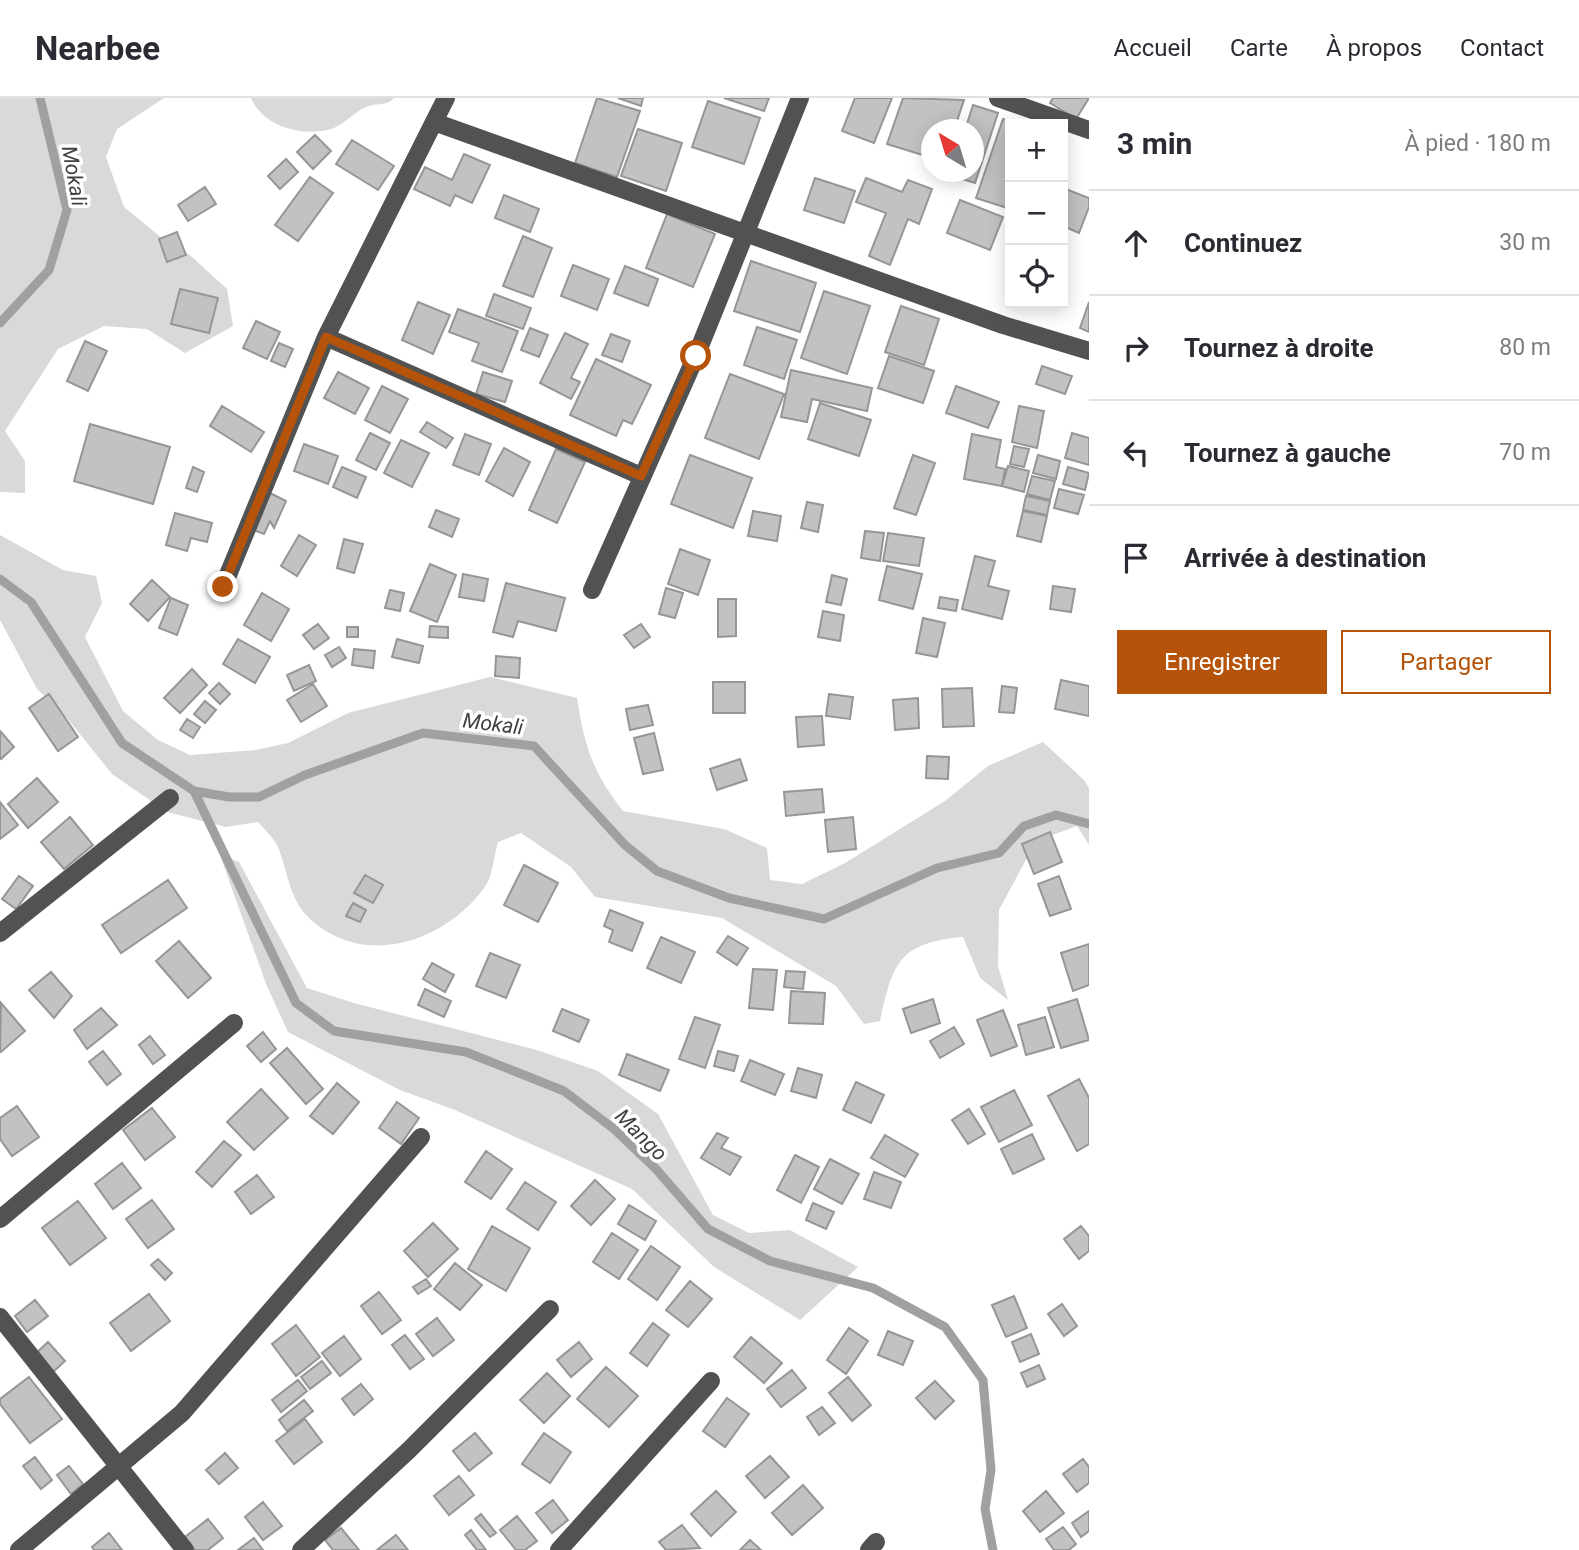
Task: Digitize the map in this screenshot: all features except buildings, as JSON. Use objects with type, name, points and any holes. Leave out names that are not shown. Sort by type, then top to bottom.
[{"type":"street","points":[[223,587],[326,337],[446,98]]},
{"type":"street","points":[[592,590],[696,356],[800,98]]},
{"type":"street","points":[[998,98],[1089,130]]},
{"type":"street","points":[[434,122],[1003,325],[1089,351]]},
{"type":"street","points":[[326,337],[641,476]]},
{"type":"street","points":[[0,933],[170,798]]},
{"type":"street","points":[[0,1219],[234,1023]]},
{"type":"street","points":[[19,1550],[120,1468],[182,1413],[225,1367],[421,1136]]},
{"type":"street","points":[[301,1550],[409,1450],[550,1309]]},
{"type":"street","points":[[0,1317],[185,1550]]},
{"type":"street","points":[[559,1550],[711,1381]]},
{"type":"shaded area","points":[[0,98],[164,98],[117,129],[106,157],[124,207],[163,239],[191,256],[227,289],[233,326],[185,353],[147,329],[104,326],[58,349],[5,431],[25,461],[25,493],[0,492]]},
{"type":"shaded area","points":[[251,98],[394,98],[364,108],[331,129],[308,132],[274,123],[257,108]]},
{"type":"shaded area","points":[[0,535],[63,570],[96,576],[102,603],[85,637],[123,711],[158,740],[190,755],[256,750],[288,743],[348,713],[490,677],[577,698],[591,758],[604,784],[623,811],[724,829],[767,848],[770,880],[802,884],[845,863],[945,801],[988,766],[1043,742],[1084,780],[1089,788],[1089,845],[1077,826],[1036,841],[999,910],[998,966],[1008,1000],[980,978],[963,937],[942,940],[925,944],[902,959],[889,984],[880,1021],[864,1024],[836,986],[722,918],[595,897],[571,867],[521,833],[498,842],[484,888],[467,907],[447,923],[425,935],[401,943],[376,945],[352,942],[328,933],[307,916],[292,892],[278,847],[258,822],[226,827],[167,812],[112,774],[67,718],[37,689],[0,620]]},
{"type":"shaded area","points":[[220,855],[239,862],[307,988],[354,1003],[537,1050],[598,1071],[658,1114],[713,1215],[749,1233],[790,1230],[858,1267],[800,1320],[714,1267],[632,1189],[455,1110],[400,1090],[288,1032],[266,984]]},
{"type":"waterway","name":"Mokali","points":[[0,323],[49,270],[67,210],[40,98]]},
{"type":"waterway","name":"Mokali","points":[[0,579],[31,602],[122,743],[194,791],[229,797],[259,797],[305,775],[423,733],[534,746],[625,845],[657,871],[729,898],[824,919],[937,868],[999,853],[1024,826],[1056,815],[1089,824]]},
{"type":"waterway","name":"Mango","points":[[194,791],[296,1003],[334,1031],[466,1052],[564,1091],[614,1129],[656,1169],[708,1229],[770,1261],[873,1288],[945,1327],[983,1380],[991,1470],[985,1509],[993,1550]]},
{"type":"route","points":[[223,587],[326,337],[641,476],[696,356]]}]
